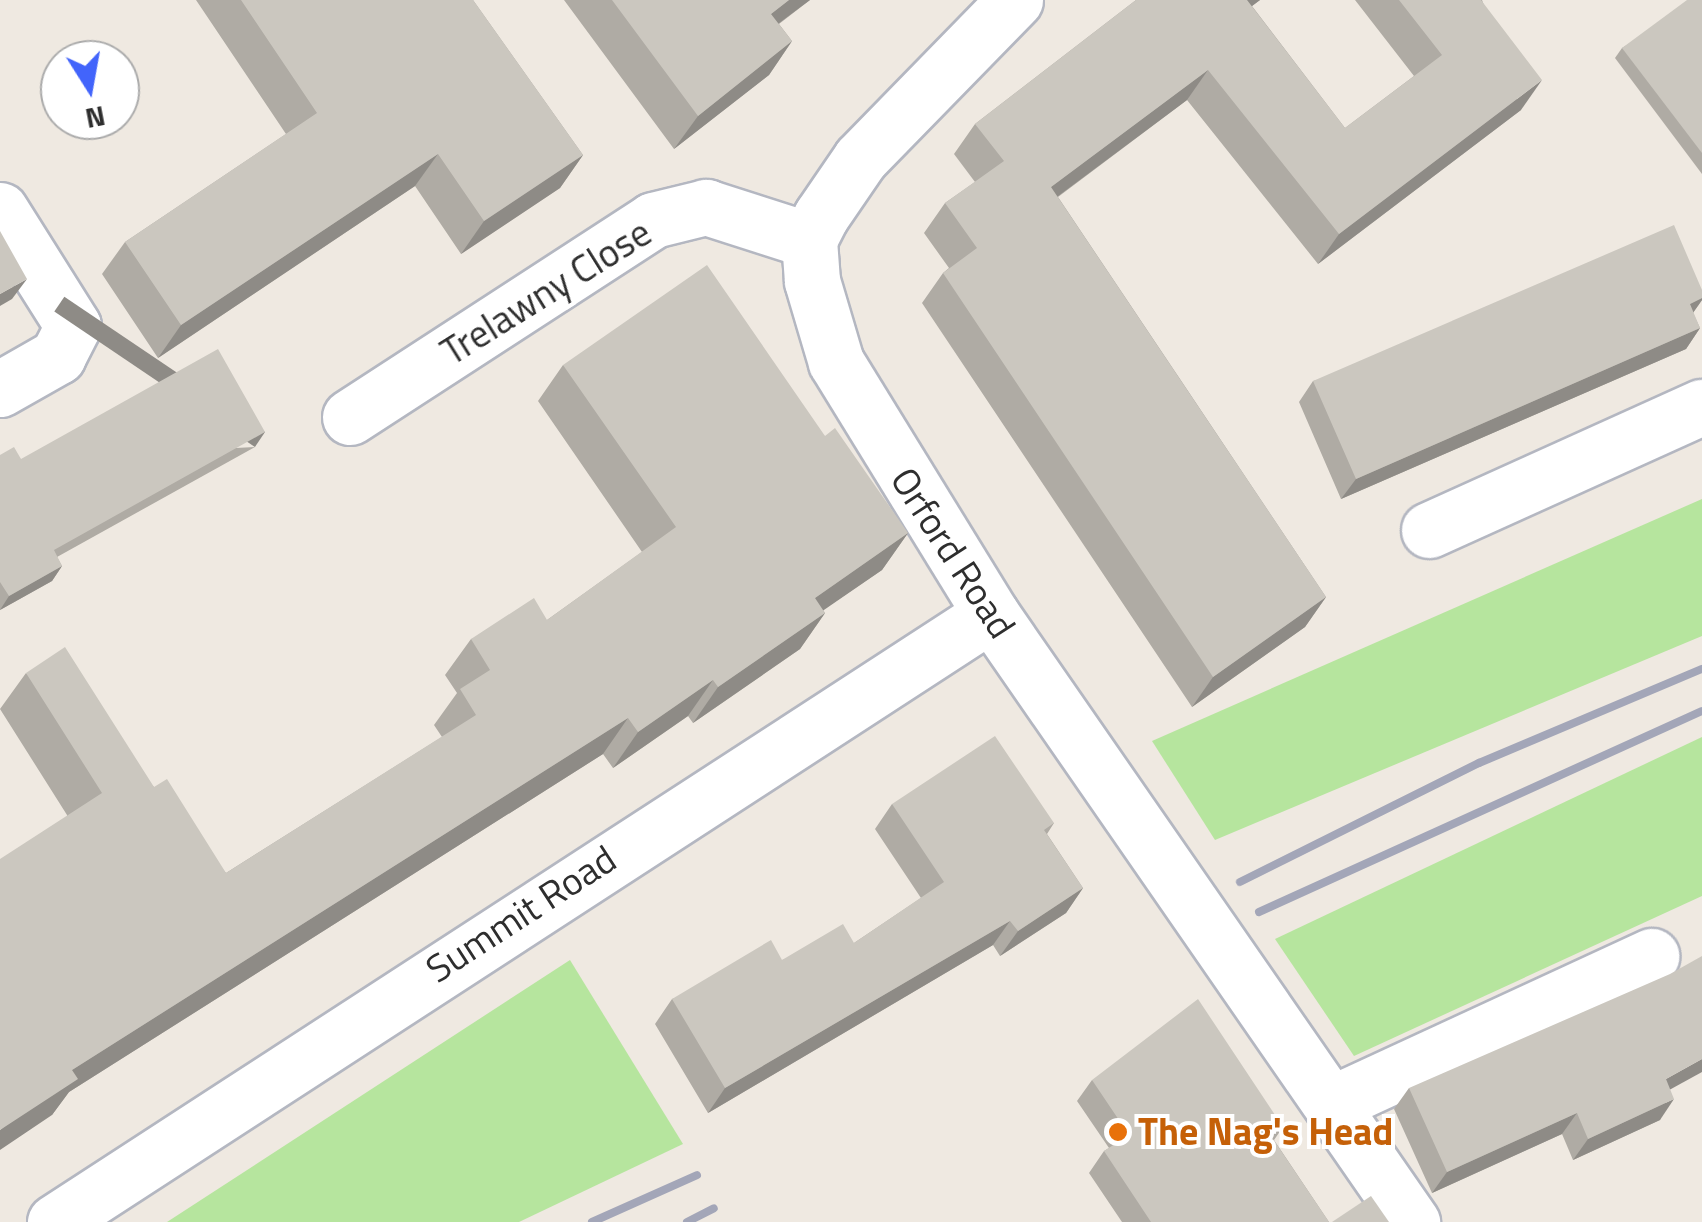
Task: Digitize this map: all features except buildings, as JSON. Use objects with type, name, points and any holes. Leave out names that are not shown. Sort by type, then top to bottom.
[{"type":"street","points":[[809,240],[860,160],[1016,0]]},
{"type":"street","name":"Trelawny Close","points":[[350,417],[653,220],[706,208],[809,240]]},
{"type":"street","points":[[0,210],[73,326],[58,356],[0,389]]},
{"type":"street","name":"Orford Road","points":[[809,240],[836,362],[991,614],[1412,1222]]},
{"type":"street","points":[[1430,530],[1702,408]]},
{"type":"street","name":"Summit Road","points":[[55,1222],[991,614]]},
{"type":"street","points":[[1331,1104],[1652,956]]},
{"type":"green space","points":[[1702,499],[1702,636],[1215,840],[1152,741]]},
{"type":"green space","points":[[1702,737],[1702,896],[1354,1056],[1275,939]]},
{"type":"green space","points":[[570,960],[683,1144],[519,1222],[167,1222]]},
{"type":"railway","points":[[1240,882],[1479,763],[1702,669]]},
{"type":"railway","points":[[1259,912],[1702,711]]},
{"type":"railway","points":[[592,1222],[697,1175]]},
{"type":"railway","points":[[687,1222],[714,1208]]},
{"type":"place","name":"The Nag's Head","points":[[1118,1132]]}]
